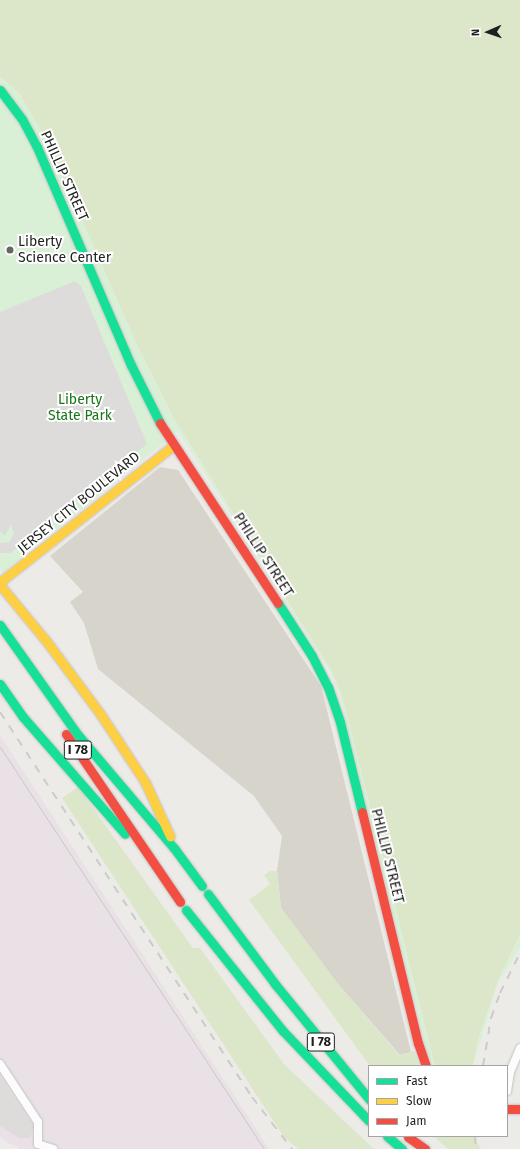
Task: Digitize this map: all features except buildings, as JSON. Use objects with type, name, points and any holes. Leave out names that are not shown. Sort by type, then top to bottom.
[{"type":"main road","name":"PHILLIP STREET","points":[[0,90],[30,133],[138,381],[174,445],[312,656],[328,687],[340,722],[418,1043],[426,1065]]},
{"type":"main road","name":"JERSEY CITY BOULEVARD","points":[[0,584],[174,445]]},
{"type":"main road","points":[[0,584],[84,691],[129,756],[158,806],[174,848]]},
{"type":"main road","name":"I 78","points":[[2,628],[87,746],[174,848],[202,886]]},
{"type":"main road","name":"I 78","points":[[0,641],[90,767],[180,902]]},
{"type":"main road","points":[[0,684],[21,714],[152,862]]},
{"type":"main road","name":"I 78","points":[[208,894],[271,979],[368,1098]]},
{"type":"main road","name":"I 78","points":[[186,910],[283,1031],[368,1120]]},
{"type":"main road","points":[[508,1109],[520,1109]]},
{"type":"main road","points":[[388,1137],[402,1149]]},
{"type":"main road","points":[[409,1137],[421,1149]]},
{"type":"main road","points":[[409,1137],[426,1149]]},
{"type":"street","points":[[508,1085],[510,1072],[520,1048]]},
{"type":"street","points":[[0,1064],[38,1122],[38,1144],[53,1149]]},
{"type":"shaded area","points":[[75,281],[81,286],[147,444],[31,539],[25,536],[17,548],[10,553],[0,553],[0,543],[9,542],[14,533],[11,525],[5,536],[0,531],[0,312]]},
{"type":"shaded area","points":[[160,467],[178,470],[321,686],[411,1052],[400,1055],[338,984],[281,908],[277,871],[282,836],[254,796],[98,669],[84,623],[70,602],[83,592],[50,556]]},
{"type":"shaded area","points":[[0,735],[269,1149],[18,1149],[18,1147],[6,1142],[0,1136]]},
{"type":"shaded area","points":[[0,1076],[34,1127],[30,1138],[19,1138],[0,1126]]},
{"type":"green space","points":[[0,0],[520,0],[520,935],[498,981],[478,1040],[473,1065],[435,1065],[341,692],[332,672],[173,417],[137,345],[47,141],[19,93],[0,77]]},
{"type":"green space","name":"Liberty State Park","points":[[0,77],[19,93],[47,141],[137,345],[173,417],[332,672],[341,692],[435,1065],[428,1056],[339,692],[331,673],[178,431],[3,573],[0,569]]},
{"type":"green space","points":[[78,787],[193,948],[200,948],[284,1064],[374,1149],[298,1149],[284,1137],[62,798]]},
{"type":"green space","points":[[270,871],[277,871],[281,908],[338,984],[399,1055],[414,1051],[420,1065],[369,1065],[249,900],[270,884],[264,875]]},
{"type":"green space","points":[[520,935],[520,948],[498,983],[473,1065],[478,1040],[498,981]]},
{"type":"green space","points":[[434,1137],[474,1137],[481,1149],[448,1149]]},
{"type":"tram line","points":[[0,747],[264,1149]]},
{"type":"railway","points":[[0,712],[252,1097],[292,1149]]},
{"type":"railway","points":[[483,1065],[491,1018],[500,993],[520,953]]},
{"type":"railway","points":[[475,1137],[476,1149]]},
{"type":"traffic: fast","points":[[0,90],[22,119],[37,147],[131,365],[160,423]]},
{"type":"traffic: fast","points":[[278,603],[312,656],[328,687],[340,722],[362,812]]},
{"type":"traffic: fast","points":[[0,625],[78,735],[174,848],[202,886]]},
{"type":"traffic: fast","points":[[0,684],[23,717],[125,834]]},
{"type":"traffic: fast","points":[[208,894],[275,984],[368,1098]]},
{"type":"traffic: fast","points":[[186,910],[283,1031],[368,1120]]},
{"type":"traffic: fast","points":[[388,1137],[402,1149]]},
{"type":"traffic: slow","points":[[0,582],[174,445]]},
{"type":"traffic: slow","points":[[0,585],[47,642],[101,715],[145,782],[170,836]]},
{"type":"traffic: jam","points":[[160,423],[278,603]]},
{"type":"traffic: jam","points":[[66,734],[180,902]]},
{"type":"traffic: jam","points":[[362,812],[418,1043],[426,1065]]},
{"type":"traffic: jam","points":[[508,1109],[520,1109]]},
{"type":"traffic: jam","points":[[408,1137],[425,1149]]},
{"type":"place","name":"Liberty Science Center","points":[[10,250]]}]
